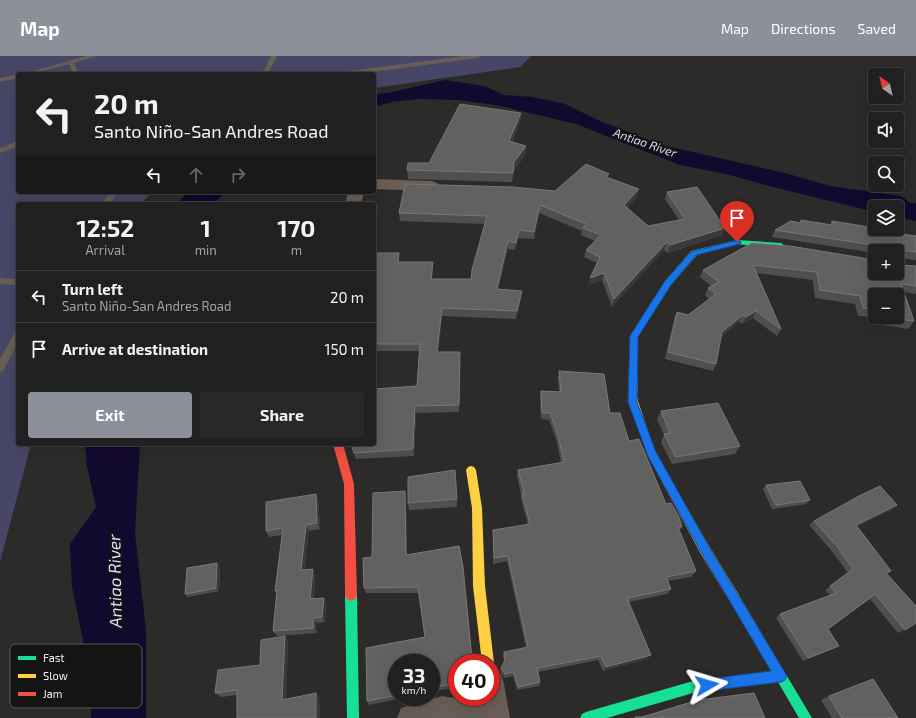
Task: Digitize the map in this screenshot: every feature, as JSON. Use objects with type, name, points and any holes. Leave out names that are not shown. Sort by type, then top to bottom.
[{"type":"street","points":[[376,184],[445,186]]},
{"type":"street","points":[[794,248],[737,242],[694,253],[668,283],[634,336],[633,402],[651,453],[705,550],[806,718]]},
{"type":"street","points":[[339,446],[349,484],[353,718]]},
{"type":"street","points":[[471,470],[477,508],[479,586],[487,654]]},
{"type":"street","points":[[586,718],[692,687],[781,676]]},
{"type":"street","points":[[411,718],[442,710],[496,718],[494,706]]},
{"type":"lane","points":[[33,72],[93,56]]},
{"type":"lane","points":[[266,72],[274,56]]},
{"type":"lane","points":[[357,72],[478,56]]},
{"type":"lane","points":[[71,62],[75,72]]},
{"type":"lane","points":[[0,80],[16,76]]},
{"type":"lane","points":[[0,151],[16,145]]},
{"type":"lane","points":[[0,280],[16,282]]},
{"type":"lane","points":[[0,368],[16,338]]},
{"type":"shaded area","points":[[0,56],[531,56],[520,67],[376,88],[376,72],[16,72],[16,194],[151,194],[142,202],[16,202],[16,446],[30,446],[0,562]]},
{"type":"water","name":"Antiao River","points":[[445,80],[484,86],[504,95],[533,97],[565,104],[600,121],[662,145],[785,173],[830,186],[901,196],[910,203],[916,203],[916,221],[904,218],[904,200],[868,200],[868,210],[726,174],[680,165],[576,124],[496,105],[457,100],[419,99],[392,102],[376,106],[376,94],[388,93]]},
{"type":"water","points":[[187,194],[223,194],[216,202],[178,202]]},
{"type":"water","name":"Antiao River","points":[[85,446],[140,446],[135,533],[146,630],[146,718],[91,718],[91,708],[142,708],[142,644],[84,644],[72,587],[70,544],[96,507],[87,466]]},
{"type":"building","points":[[460,104],[521,113],[509,141],[526,146],[514,162],[513,173],[407,170],[408,163],[429,163]]},
{"type":"building","points":[[586,164],[609,174],[606,177],[639,189],[624,205],[648,226],[685,219],[667,192],[697,187],[725,228],[670,245],[667,242],[614,299],[604,273],[590,278],[600,257],[586,250],[601,235],[583,228],[586,224],[540,205],[534,232],[519,230],[516,243],[508,241],[497,289],[522,291],[517,311],[442,308],[437,352],[460,352],[459,405],[415,406],[413,449],[354,453],[352,446],[376,446],[376,389],[417,386],[420,344],[376,344],[376,253],[399,253],[398,262],[433,262],[431,279],[471,279],[472,270],[487,216],[399,213],[405,184],[512,187],[555,191]]},
{"type":"building","points":[[801,220],[832,225],[832,221],[868,227],[868,236],[904,236],[904,234],[916,236],[916,252],[904,250],[904,244],[868,244],[775,230],[791,221],[801,223]]},
{"type":"building","points":[[752,243],[790,246],[868,259],[868,280],[904,280],[904,265],[916,266],[916,286],[901,284],[902,288],[868,288],[868,309],[863,308],[860,296],[820,290],[817,272],[753,265],[781,329],[756,311],[746,317],[743,315],[722,332],[716,364],[668,352],[677,312],[688,315],[716,294],[708,288],[719,282],[703,270]]},
{"type":"building","points":[[904,293],[914,321],[904,320]]},
{"type":"building","points":[[559,371],[604,374],[610,413],[620,413],[629,441],[639,439],[666,504],[671,503],[679,517],[682,527],[678,527],[696,571],[666,577],[671,589],[627,598],[651,655],[606,667],[601,656],[537,668],[540,682],[518,687],[514,672],[505,674],[501,668],[505,660],[504,652],[528,647],[508,556],[494,558],[493,530],[530,524],[518,470],[564,462],[558,435],[550,413],[542,413],[541,391],[561,392]]},
{"type":"building","points":[[718,403],[740,446],[676,457],[664,434],[670,433],[661,411]]},
{"type":"building","points":[[455,470],[457,499],[408,503],[408,477]]},
{"type":"building","points":[[800,481],[810,500],[776,505],[766,485]]},
{"type":"building","points":[[880,486],[897,505],[856,525],[891,571],[886,573],[916,606],[916,623],[905,630],[875,594],[828,629],[839,646],[808,658],[780,614],[836,593],[830,586],[853,569],[836,545],[814,521]]},
{"type":"building","points":[[405,491],[406,555],[459,546],[463,567],[472,654],[448,654],[448,685],[440,686],[440,654],[388,654],[388,697],[367,701],[366,648],[425,637],[418,587],[364,588],[363,558],[372,557],[373,493]]},
{"type":"building","points":[[316,494],[317,523],[306,525],[301,570],[313,569],[310,599],[324,598],[322,617],[313,618],[314,628],[273,631],[277,590],[275,591],[283,528],[266,531],[266,502]]},
{"type":"building","points":[[217,563],[216,588],[185,594],[187,568]]},
{"type":"building","points":[[285,636],[282,700],[316,693],[316,718],[237,718],[237,690],[215,693],[218,670],[260,665],[261,640]]},
{"type":"building","points":[[873,679],[898,718],[842,718],[829,696]]},
{"type":"building","points":[[754,693],[765,718],[635,718],[698,700]]},
{"type":"traffic: fast","points":[[633,392],[634,336],[668,283],[694,253],[737,242],[781,246]]},
{"type":"traffic: fast","points":[[351,595],[353,718]]},
{"type":"traffic: fast","points":[[733,596],[806,718]]},
{"type":"traffic: fast","points":[[586,718],[693,687],[781,676]]},
{"type":"traffic: slow","points":[[633,392],[633,401],[651,453],[705,550],[733,596]]},
{"type":"traffic: slow","points":[[471,470],[477,508],[479,586],[487,654]]},
{"type":"traffic: jam","points":[[339,446],[349,484],[351,595]]},
{"type":"route","points":[[707,685],[781,676],[705,550],[651,453],[633,402],[634,336],[668,283],[694,253],[737,242]]}]
